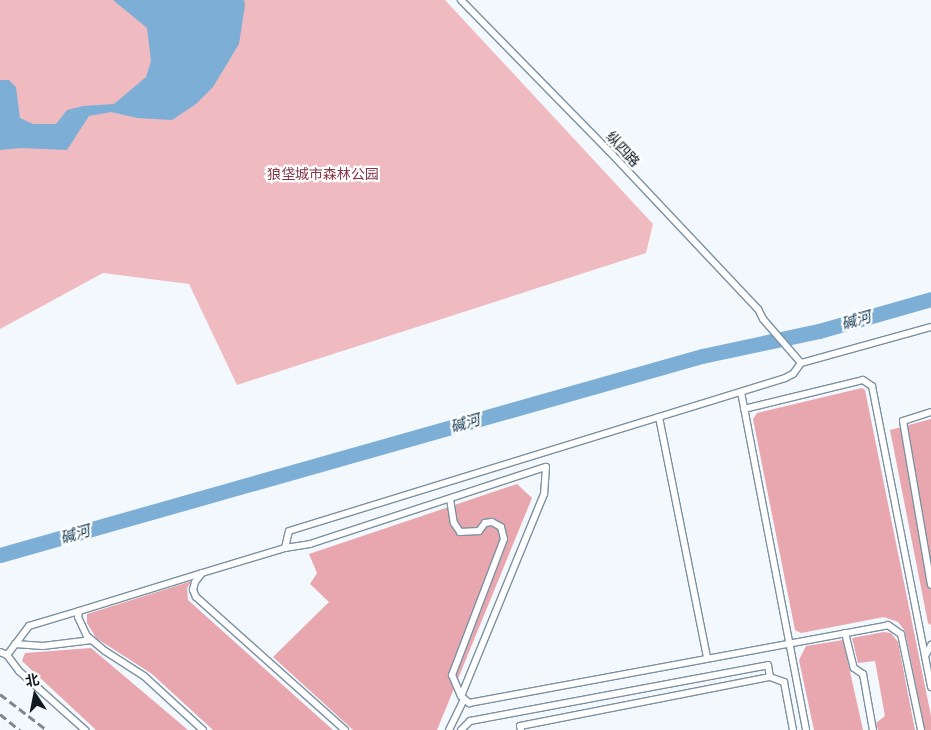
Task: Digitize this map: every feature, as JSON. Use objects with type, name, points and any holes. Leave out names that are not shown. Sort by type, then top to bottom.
[{"type":"street","name":"纵四路","points":[[461,0],[608,150],[758,310],[763,319],[801,363]]},
{"type":"street","points":[[285,548],[289,531],[741,392],[793,374],[801,363],[931,326]]},
{"type":"street","points":[[744,409],[863,380],[872,386],[931,687]]},
{"type":"street","points":[[741,392],[806,730]]},
{"type":"street","points":[[931,412],[903,420],[931,584]]},
{"type":"street","points":[[659,417],[707,658]]},
{"type":"street","points":[[8,655],[29,626],[285,548],[310,544],[546,468],[544,494],[449,730]]},
{"type":"street","points":[[450,499],[454,523],[460,532],[479,531],[485,523],[492,522],[501,528],[504,539],[452,675],[463,697],[469,703],[507,693],[888,625],[901,634],[921,730]]},
{"type":"street","points":[[202,573],[195,582],[193,590],[196,597],[345,730]]},
{"type":"street","points":[[79,611],[78,617],[87,636],[144,676],[203,730]]},
{"type":"street","points":[[845,633],[854,668],[863,674],[873,730]]},
{"type":"street","points":[[15,644],[43,646],[92,640]]},
{"type":"street","points":[[925,656],[931,645]]},
{"type":"street","points":[[0,652],[8,655],[19,671],[85,730]]},
{"type":"street","points":[[461,730],[470,721],[768,665],[770,677]]},
{"type":"street","points":[[521,730],[520,726],[770,677],[784,682],[793,730]]},
{"type":"green space","name":"狼垡城市森林公园","points":[[0,0],[445,0],[653,224],[646,253],[237,385],[189,284],[103,273],[0,329]]},
{"type":"shaded area","points":[[862,388],[865,390],[931,716],[931,730],[925,730],[905,631],[898,622],[884,617],[801,633],[795,630],[753,419],[757,413]]},
{"type":"shaded area","points":[[931,419],[931,625],[928,623],[890,430]]},
{"type":"shaded area","points":[[517,484],[532,498],[437,730],[353,730],[273,657],[329,602],[310,584],[317,573],[309,554]]},
{"type":"shaded area","points":[[192,581],[187,588],[188,600],[333,730],[213,730],[152,674],[96,638],[87,623],[87,614]]},
{"type":"shaded area","points":[[884,632],[891,633],[898,642],[915,730],[878,730],[876,723],[885,716],[875,661],[858,663],[852,638]]},
{"type":"shaded area","points":[[843,640],[863,730],[814,730],[799,660],[806,646]]},
{"type":"shaded area","points":[[91,648],[188,730],[96,730],[22,661],[25,653]]},
{"type":"water","points":[[113,0],[244,0],[245,5],[239,44],[213,87],[196,104],[172,120],[137,118],[111,112],[89,116],[67,150],[21,148],[0,150],[0,80],[9,80],[16,87],[20,118],[33,124],[56,124],[67,110],[83,106],[114,104],[146,77],[151,61],[147,28]]},
{"type":"waterway","name":"碱河","points":[[0,555],[702,356],[819,331],[931,299]]},
{"type":"railway","points":[[0,694],[47,730]]},
{"type":"railway","points":[[0,714],[20,730]]}]
